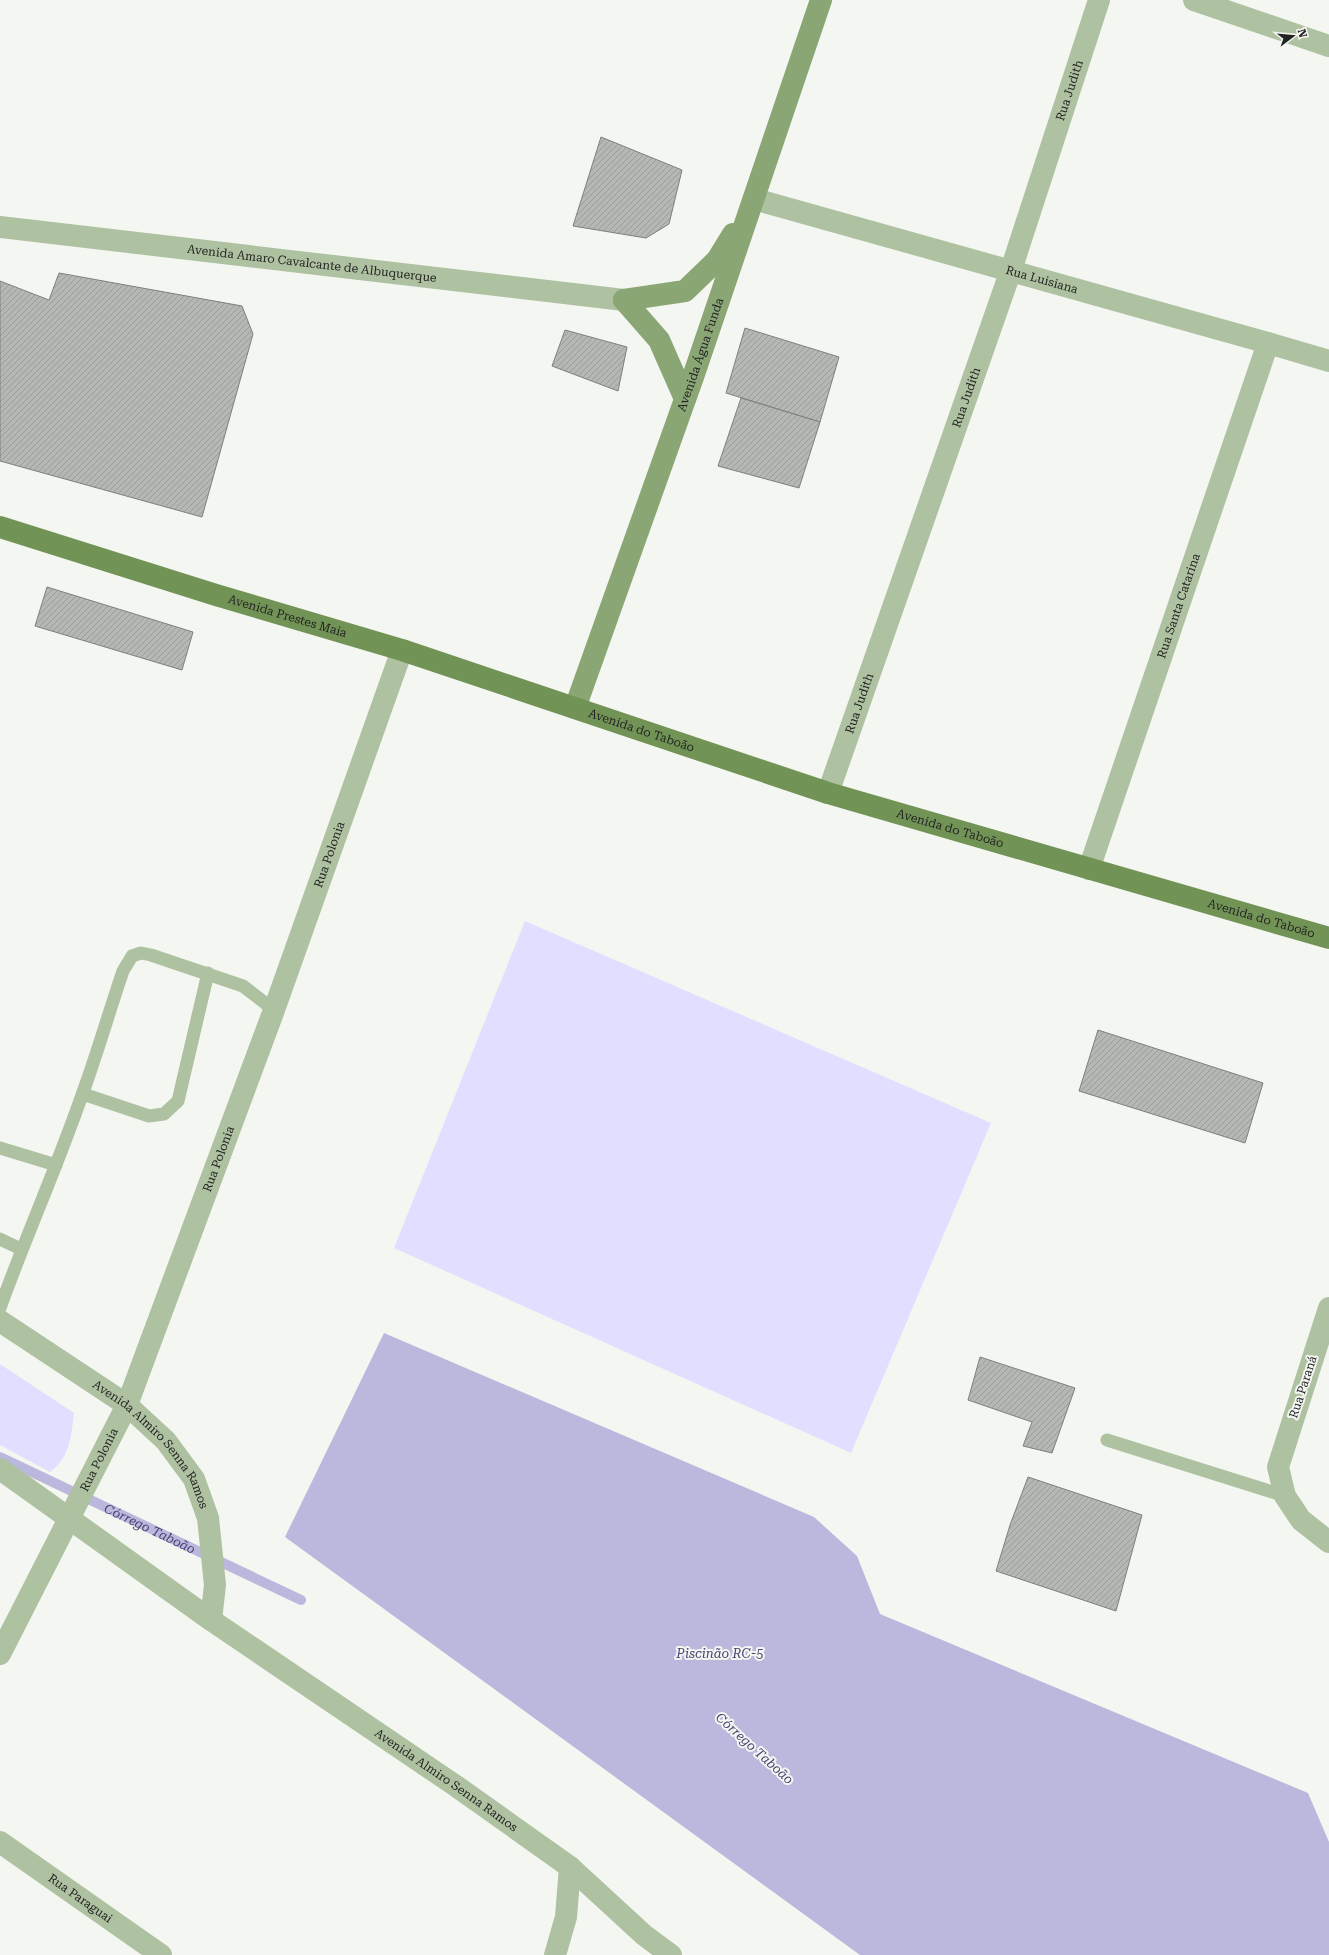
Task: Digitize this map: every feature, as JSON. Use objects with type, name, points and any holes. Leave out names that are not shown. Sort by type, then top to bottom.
[{"type":"main road","name":"Avenida Água Funda","points":[[575,708],[685,399],[821,0]]},
{"type":"main road","points":[[624,300],[685,290],[717,260],[754,199]]},
{"type":"main road","points":[[624,300],[659,340],[685,399]]},
{"type":"main road","name":"Avenida Prestes Maia","points":[[0,527],[216,595],[402,650],[575,708]]},
{"type":"main road","name":"Avenida do Taboão","points":[[575,708],[828,793],[1329,938]]},
{"type":"street","name":"Rua Judith","points":[[828,793],[1011,270],[1099,0]]},
{"type":"street","points":[[1194,0],[1329,46]]},
{"type":"street","name":"Rua Luisiana","points":[[754,199],[1268,343],[1325,356]]},
{"type":"street","name":"Avenida Amaro Cavalcante de Albuquerque","points":[[0,227],[624,300]]},
{"type":"street","name":"Rua Santa Catarina","points":[[1089,869],[1268,343]]},
{"type":"street","name":"Rua Polonia","points":[[0,1654],[68,1516],[127,1405],[274,1010],[402,650]]},
{"type":"street","name":"Rua Paraná","points":[[1285,1496],[1278,1467],[1329,1308]]},
{"type":"street","name":"Avenida Almiro Senna Ramos","points":[[0,1321],[127,1405],[166,1441],[194,1479],[209,1525],[215,1585],[211,1620]]},
{"type":"street","name":"Avenida Almiro Senna Ramos","points":[[0,1469],[68,1516],[211,1620],[456,1786],[570,1867],[644,1935],[671,1955]]},
{"type":"street","points":[[1285,1496],[1301,1520],[1329,1542]]},
{"type":"street","name":"Rua Paraguai","points":[[0,1842],[161,1955]]},
{"type":"street","points":[[555,1955],[566,1918],[570,1867]]},
{"type":"lane","points":[[0,1308],[21,1249],[56,1165],[83,1094],[123,971],[132,956],[141,953],[152,955],[208,972],[243,986],[274,1010]]},
{"type":"lane","points":[[83,1094],[149,1116],[164,1114],[172,1108],[178,1101],[208,972]]},
{"type":"lane","points":[[0,1148],[56,1165]]},
{"type":"lane","points":[[0,1238],[21,1249]]},
{"type":"lane","points":[[1107,1440],[1285,1496]]},
{"type":"shaded area","points":[[525,921],[991,1123],[851,1453],[394,1248]]},
{"type":"shaded area","points":[[0,1364],[74,1413],[66,1453],[57,1466],[50,1472],[0,1445]]},
{"type":"water","name":"Piscinão RC-5","points":[[384,1333],[814,1517],[857,1556],[880,1614],[1308,1793],[1329,1842],[1329,1955],[860,1955],[285,1537]]},
{"type":"building","points":[[601,137],[682,170],[669,224],[646,238],[573,226]]},
{"type":"building","points":[[59,273],[242,306],[253,334],[202,517],[0,461],[0,281],[49,300]]},
{"type":"building","points":[[745,328],[839,357],[820,422],[726,393]]},
{"type":"building","points":[[565,330],[627,347],[618,391],[552,366]]},
{"type":"building","points":[[741,398],[820,422],[799,488],[718,466]]},
{"type":"building","points":[[47,587],[193,632],[182,670],[35,626]]},
{"type":"building","points":[[1098,1030],[1263,1083],[1245,1143],[1079,1091]]},
{"type":"building","points":[[980,1357],[1075,1388],[1052,1453],[1023,1446],[1032,1422],[968,1400]]},
{"type":"building","points":[[1028,1477],[1142,1515],[1116,1611],[996,1571],[1010,1525]]},
{"type":"waterway","name":"Córrego Taboão","points":[[0,1457],[301,1600]]}]
